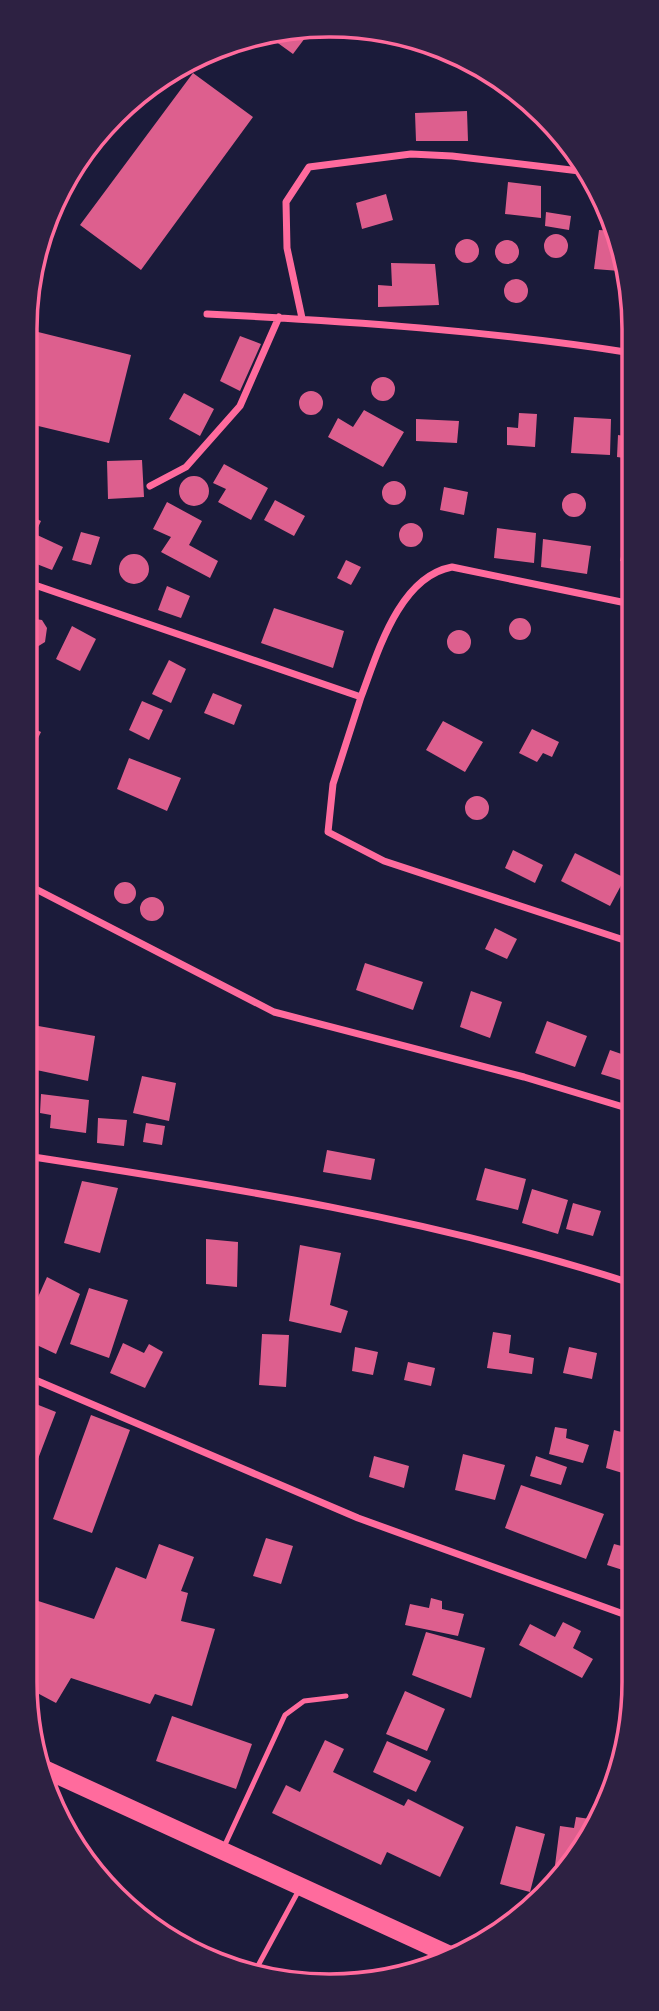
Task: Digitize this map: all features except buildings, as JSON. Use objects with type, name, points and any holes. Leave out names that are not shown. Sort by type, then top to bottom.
[{"type":"main road","points":[[51,1772],[443,1952]]},
{"type":"street","points":[[302,318],[287,248],[286,202],[309,167],[411,154],[452,156],[575,170]]},
{"type":"street","points":[[207,314],[302,318],[543,339],[622,351]]},
{"type":"street","points":[[150,486],[186,467],[240,406],[279,317]]},
{"type":"street","points":[[622,602],[452,567],[434,570],[405,602],[387,629],[333,783],[328,832],[384,861],[622,939]]},
{"type":"street","points":[[37,586],[362,697]]},
{"type":"street","points":[[37,890],[274,1012],[524,1077],[622,1107]]},
{"type":"street","points":[[37,1158],[298,1201],[557,1259],[622,1280]]},
{"type":"street","points":[[37,1381],[358,1518],[622,1613]]},
{"type":"lane","points":[[221,1852],[285,1715],[304,1701],[346,1696]]},
{"type":"lane","points":[[258,1965],[301,1887]]}]
